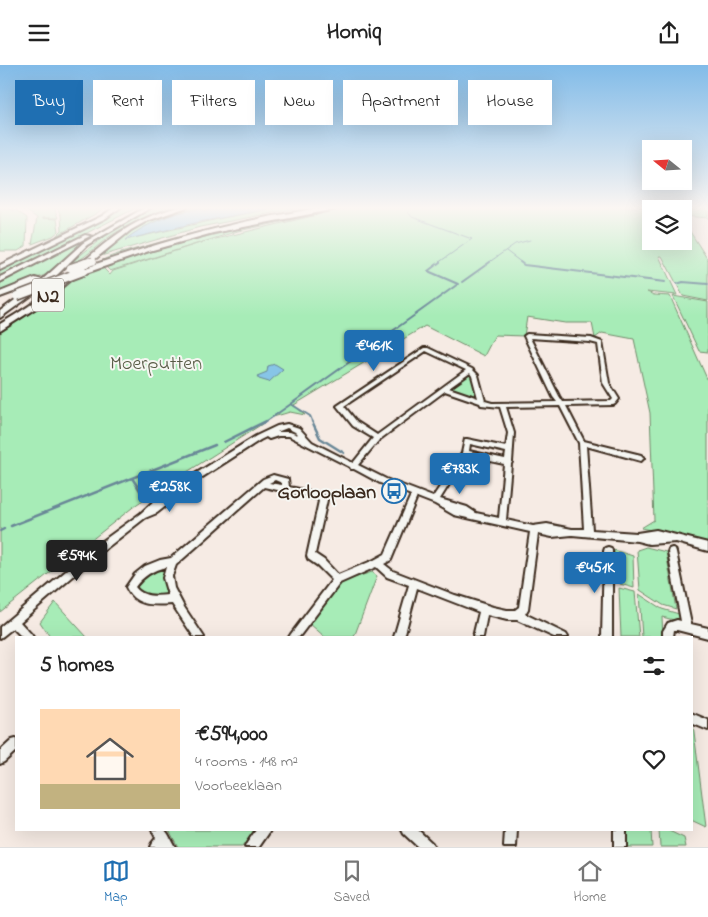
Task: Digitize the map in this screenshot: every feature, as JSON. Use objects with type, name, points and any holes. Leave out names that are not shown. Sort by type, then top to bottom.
[{"type":"highway","name":"N2","points":[[0,268],[50,243]]},
{"type":"highway","points":[[0,280],[72,243]]},
{"type":"highway","points":[[0,315],[48,280],[86,243]]},
{"type":"highway","name":"N2","points":[[0,328],[56,289],[106,243]]},
{"type":"highway","points":[[0,295],[93,261],[153,243]]},
{"type":"highway","points":[[0,303],[83,271],[173,243]]},
{"type":"street","points":[[444,389],[483,403],[502,405],[562,404],[615,402],[606,383],[601,345],[595,340],[527,336],[556,397],[562,404],[582,443],[588,533]]},
{"type":"street","points":[[377,438],[355,424],[341,409],[342,404],[426,349],[470,370],[475,375],[483,403]]},
{"type":"street","points":[[353,467],[377,438],[470,370]]},
{"type":"street","points":[[502,405],[511,433],[502,523]]},
{"type":"street","points":[[0,633],[96,551],[142,516],[154,511],[180,488],[253,443],[285,430],[353,467],[435,501],[454,512],[552,534],[572,532],[657,540],[674,539],[708,547]]},
{"type":"street","points":[[435,501],[465,453],[468,441],[510,450]]},
{"type":"street","points":[[582,443],[641,458]]},
{"type":"street","points":[[465,453],[509,462]]},
{"type":"street","points":[[198,636],[176,599],[168,581],[168,573],[173,562],[262,484],[323,499],[311,556],[321,563],[336,580]]},
{"type":"street","points":[[295,636],[336,580],[388,557],[415,494]]},
{"type":"street","points":[[378,563],[390,574],[484,609],[511,617],[518,615],[523,609],[535,529]]},
{"type":"street","points":[[607,636],[608,551]]},
{"type":"street","points":[[672,552],[687,627]]},
{"type":"street","points":[[173,562],[161,562],[136,577],[130,587],[135,595],[146,601],[176,599]]},
{"type":"street","points":[[400,636],[414,583]]},
{"type":"street","points":[[478,636],[484,609]]},
{"type":"street","points":[[518,615],[546,635]]},
{"type":"street","points":[[13,622],[27,636]]},
{"type":"street","points":[[668,636],[670,626],[677,625],[708,633]]},
{"type":"street","points":[[693,719],[708,725]]},
{"type":"street","points":[[0,758],[15,745]]},
{"type":"street","points":[[251,847],[263,831]]},
{"type":"street","points":[[409,831],[428,847]]},
{"type":"street","points":[[510,847],[512,831]]},
{"type":"street","points":[[620,831],[620,847]]},
{"type":"green space","points":[[0,243],[26,243],[26,246],[18,251],[0,251]]},
{"type":"green space","points":[[53,243],[66,243],[0,277],[0,270]]},
{"type":"green space","points":[[77,243],[82,243],[50,273],[0,293],[0,283]]},
{"type":"green space","points":[[95,243],[101,243],[82,258],[64,268]]},
{"type":"green space","points":[[113,243],[144,243],[94,258]]},
{"type":"green space","points":[[156,243],[174,243],[93,266],[118,254]]},
{"type":"green space","name":"Moerputten","points":[[181,243],[198,243],[110,271],[105,266]]},
{"type":"green space","name":"Moerputten","points":[[198,243],[642,243],[642,250],[692,250],[692,243],[698,243],[708,260],[708,301],[683,296],[662,256],[659,256],[677,295],[647,292],[654,295],[670,296],[708,381],[708,543],[641,528],[654,520],[650,413],[634,339],[602,333],[595,338],[592,323],[565,323],[527,317],[524,336],[495,335],[484,356],[425,326],[294,405],[305,415],[290,412],[273,417],[137,504],[0,612],[0,330],[31,311],[74,278],[103,268],[110,275],[113,271]]},
{"type":"green space","points":[[673,296],[708,302],[708,352],[699,351]]},
{"type":"green space","points":[[468,374],[472,375],[480,398],[450,388]]},
{"type":"green space","points":[[646,547],[666,552],[676,609],[663,605],[640,590],[637,550]]},
{"type":"green space","points":[[614,550],[633,556],[634,588],[620,584],[618,557],[614,556]]},
{"type":"green space","points":[[167,566],[163,576],[166,595],[147,597],[135,585],[158,567]]},
{"type":"green space","points":[[372,572],[377,576],[354,636],[324,636],[310,624],[341,582]]},
{"type":"green space","points":[[619,588],[635,592],[639,636],[621,636]]},
{"type":"green space","points":[[639,594],[662,609],[679,614],[682,622],[662,617],[663,636],[642,636]]},
{"type":"green space","points":[[55,602],[86,636],[49,636],[40,622]]},
{"type":"green space","points":[[693,724],[706,827],[693,821]]},
{"type":"green space","points":[[170,831],[254,831],[242,847],[178,847]]},
{"type":"green space","points":[[624,831],[651,831],[652,847],[625,847]]},
{"type":"green space","points":[[659,831],[669,831],[684,838],[686,847],[660,847]]},
{"type":"water","points":[[275,364],[283,369],[269,382],[259,379],[257,376],[267,372],[268,366]]},
{"type":"waterway","points":[[438,263],[466,243]]},
{"type":"waterway","points":[[488,263],[517,243]]},
{"type":"waterway","points":[[506,251],[522,263]]},
{"type":"waterway","points":[[291,404],[458,284],[428,271],[440,262]]},
{"type":"waterway","points":[[462,282],[490,262]]},
{"type":"waterway","points":[[520,262],[524,265],[665,282]]},
{"type":"waterway","points":[[677,284],[683,282],[708,284]]},
{"type":"waterway","points":[[264,423],[291,404]]},
{"type":"waterway","points":[[291,404],[310,416],[313,423]]},
{"type":"waterway","points":[[224,442],[266,421]]},
{"type":"waterway","points":[[312,421],[320,438],[344,453]]},
{"type":"waterway","points":[[11,526],[215,445]]},
{"type":"waterway","points":[[132,478],[141,492]]},
{"type":"waterway","points":[[0,531],[4,529]]},
{"type":"place","name":"Gorlooplaan","points":[[394,491]]}]
